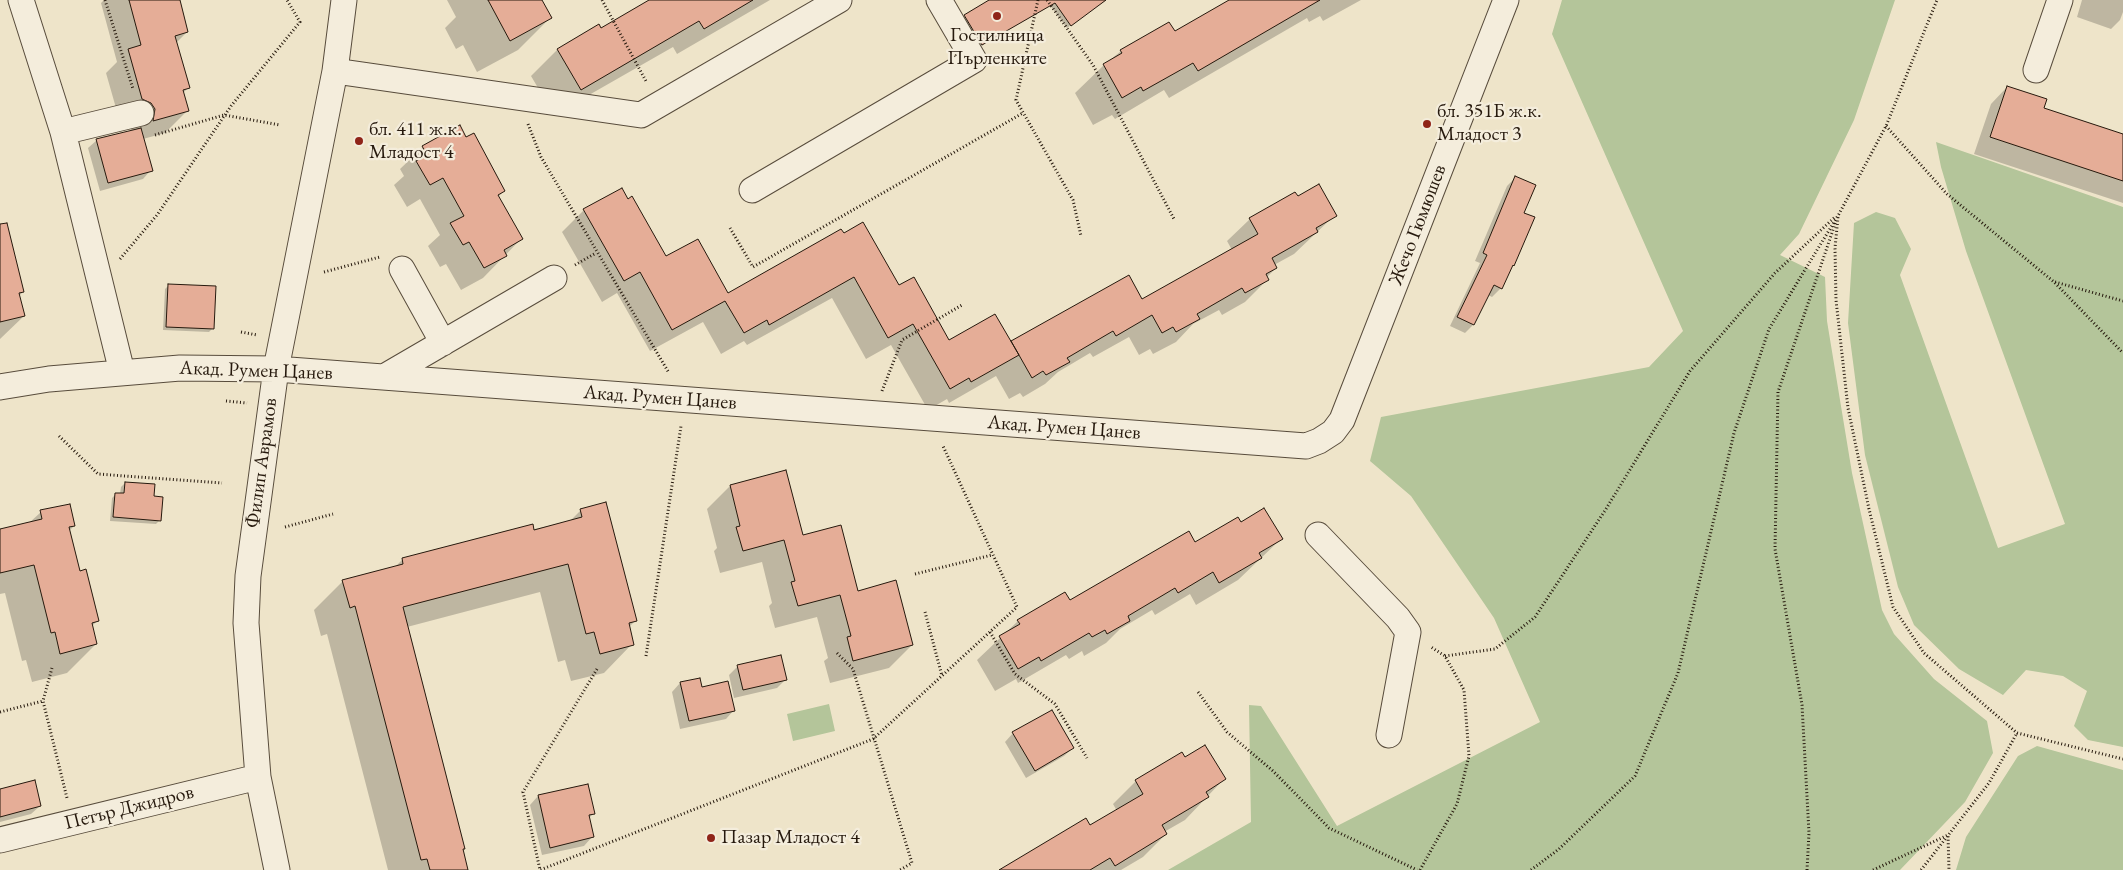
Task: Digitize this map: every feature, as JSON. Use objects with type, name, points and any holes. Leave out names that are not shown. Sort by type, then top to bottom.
[{"type":"street","points":[[22,0],[63,132],[122,372]]},
{"type":"street","name":"Филип Аврамов","points":[[277,870],[258,777],[246,623],[248,576],[276,369],[335,71],[344,0]]},
{"type":"street","points":[[335,71],[641,115],[839,0]]},
{"type":"street","points":[[752,190],[974,60],[939,0]]},
{"type":"street","name":"Жечо Гюмюшев","points":[[1319,441],[1333,432],[1342,420],[1506,0]]},
{"type":"street","points":[[2036,70],[2060,0]]},
{"type":"street","points":[[63,132],[140,113]]},
{"type":"street","points":[[402,269],[443,343]]},
{"type":"street","points":[[384,377],[554,278]]},
{"type":"street","name":"Акад. Румен Цанев","points":[[0,387],[49,379],[180,368],[276,369],[1291,446],[1306,446],[1319,441]]},
{"type":"street","points":[[1318,535],[1398,618],[1408,632],[1389,734]]},
{"type":"street","name":"Петър Джидров","points":[[0,840],[258,777]]},
{"type":"path","points":[[105,0],[146,137],[224,115],[280,125]]},
{"type":"path","points":[[101,282],[157,215],[224,115],[300,22],[287,0]]},
{"type":"path","points":[[602,0],[658,105]]},
{"type":"path","points":[[1038,0],[1016,100],[1073,200],[1081,236]]},
{"type":"path","points":[[1047,0],[1093,64],[1174,219]]},
{"type":"path","points":[[1532,870],[1559,849],[1635,776],[1678,673],[1734,433],[1769,328],[1839,214],[1886,126],[1937,0]]},
{"type":"path","points":[[518,98],[540,158],[672,378]]},
{"type":"path","points":[[730,228],[753,267],[1023,112]]},
{"type":"path","points":[[1886,126],[1947,194],[2054,282],[2123,353]]},
{"type":"path","points":[[1445,656],[1495,649],[1535,617],[1606,509],[1690,371],[1775,273],[1839,214]]},
{"type":"path","points":[[1839,214],[1834,248],[1836,300],[1848,408],[1869,508],[1893,607],[1924,653],[2017,733],[2123,759]]},
{"type":"path","points":[[1807,870],[1809,833],[1802,705],[1775,549],[1778,392],[1839,214]]},
{"type":"path","points":[[324,272],[395,253],[402,269]]},
{"type":"path","points":[[2054,282],[2123,301]]},
{"type":"path","points":[[881,394],[902,340],[962,305]]},
{"type":"path","points":[[241,332],[250,334]]},
{"type":"path","points":[[226,401],[231,401]]},
{"type":"path","points":[[646,656],[681,426]]},
{"type":"path","points":[[59,436],[98,474],[222,483]]},
{"type":"path","points":[[597,669],[523,792],[540,870],[874,739],[1017,607],[943,446]]},
{"type":"path","points":[[285,527],[333,514]]},
{"type":"path","points":[[915,574],[992,555]]},
{"type":"path","points":[[925,612],[942,676]]},
{"type":"path","points":[[990,632],[1015,674],[1054,704],[1087,758]]},
{"type":"path","points":[[1198,692],[1227,732],[1273,771],[1329,828],[1418,870],[1457,804],[1469,756],[1464,690],[1445,656],[1408,632]]},
{"type":"path","points":[[837,653],[853,669],[912,863],[900,870]]},
{"type":"path","points":[[52,668],[43,701],[73,822]]},
{"type":"path","points":[[0,712],[43,701]]},
{"type":"path","points":[[1921,870],[1989,783],[2017,733]]},
{"type":"path","points":[[1873,870],[1948,835]]},
{"type":"path","points":[[1948,835],[1949,870]]},
{"type":"green space","points":[[1562,0],[1895,0],[1854,120],[1799,234],[1780,255],[1825,277],[1827,321],[1852,473],[1882,610],[1894,634],[1934,679],[1987,721],[1993,753],[1965,802],[1900,870],[1168,870],[1251,822],[1249,705],[1261,706],[1337,826],[1540,722],[1494,618],[1411,496],[1370,461],[1381,417],[1649,367],[1683,331],[1552,34]]},
{"type":"green space","points":[[1936,142],[2123,207],[2123,747],[2088,740],[2074,726],[2087,691],[2063,676],[2026,670],[2003,695],[1959,669],[1914,625],[1898,587],[1865,455],[1848,323],[1854,223],[1876,212],[1895,218],[1911,249],[1900,275],[1998,548],[2065,524],[1966,251],[1941,167]]},
{"type":"green space","points":[[829,704],[835,731],[793,741],[787,714]]},
{"type":"green space","points":[[2037,746],[2123,770],[2123,870],[1956,870],[1966,837],[2018,756]]},
{"type":"building","points":[[129,0],[180,0],[188,32],[175,36],[190,88],[183,90],[189,111],[153,121],[155,109],[151,103],[142,99],[128,49],[141,45]]},
{"type":"building","points":[[488,0],[542,0],[552,18],[510,41]]},
{"type":"building","points":[[649,0],[753,0],[704,29],[699,21],[581,90],[557,49],[599,24],[601,28]]},
{"type":"building","points":[[989,0],[1106,0],[1071,26],[1055,3],[982,45],[964,15]]},
{"type":"building","points":[[1229,0],[1320,0],[1198,71],[1193,63],[1143,91],[1141,87],[1122,98],[1103,64],[1122,53],[1120,50],[1169,22],[1175,31]]},
{"type":"building","points":[[2007,86],[2047,99],[2044,108],[2123,134],[2123,181],[1990,137]]},
{"type":"building","points":[[460,125],[466,137],[474,133],[505,191],[498,195],[523,239],[504,250],[507,256],[484,268],[469,242],[463,245],[450,223],[464,216],[443,178],[430,185],[416,161],[427,155],[422,146]]},
{"type":"building","points":[[141,128],[153,171],[108,183],[96,139]]},
{"type":"building","points":[[1515,176],[1536,185],[1524,213],[1535,217],[1502,289],[1494,285],[1474,325],[1457,317],[1487,255],[1483,253]]},
{"type":"building","points":[[1319,184],[1337,216],[1316,228],[1318,232],[1272,258],[1277,268],[1266,274],[1269,280],[1245,293],[1242,288],[1197,314],[1200,319],[1176,332],[1173,327],[1162,333],[1152,315],[1116,336],[1113,331],[1067,358],[1070,362],[1046,375],[1043,371],[1032,378],[1011,341],[1129,275],[1142,299],[1258,234],[1249,218],[1295,192],[1298,196]]},
{"type":"building","points":[[622,188],[628,199],[632,196],[666,256],[698,239],[728,293],[841,229],[844,233],[863,222],[899,285],[914,277],[949,340],[995,314],[1019,355],[971,382],[969,378],[950,389],[913,324],[888,338],[854,277],[769,325],[767,320],[744,333],[725,301],[672,330],[640,272],[624,281],[583,209]]},
{"type":"building","points":[[7,223],[24,292],[19,293],[25,316],[0,322],[0,224]]},
{"type":"building","points":[[168,284],[216,286],[214,329],[166,327]]},
{"type":"building","points":[[786,470],[803,535],[841,525],[858,591],[896,580],[913,645],[853,661],[847,637],[851,636],[840,595],[798,606],[791,582],[795,581],[784,540],[743,551],[736,527],[740,526],[730,485]]},
{"type":"building","points":[[125,482],[155,484],[154,496],[163,497],[161,521],[113,517],[115,493],[124,493]]},
{"type":"building","points":[[606,502],[637,621],[629,623],[634,645],[600,654],[594,632],[586,634],[568,564],[403,607],[465,849],[463,849],[468,870],[430,870],[427,859],[421,860],[355,606],[350,608],[342,580],[403,564],[402,558],[533,524],[534,530],[582,517],[580,509]]},
{"type":"building","points":[[70,504],[75,526],[69,527],[80,571],[86,569],[99,621],[92,623],[97,644],[60,654],[55,632],[51,633],[34,565],[0,573],[0,529],[42,519],[40,510]]},
{"type":"building","points":[[1264,508],[1283,539],[1259,553],[1262,558],[1219,583],[1213,572],[1178,593],[1175,588],[1128,616],[1130,621],[1107,634],[1105,630],[1092,637],[1089,633],[1041,661],[1039,657],[1018,669],[999,636],[1020,624],[1017,620],[1065,592],[1070,600],[1189,531],[1195,542],[1238,517],[1241,522]]},
{"type":"building","points":[[781,655],[787,680],[743,690],[737,665]]},
{"type":"building","points":[[700,678],[702,687],[728,681],[735,711],[689,721],[680,682]]},
{"type":"building","points":[[1052,710],[1074,748],[1035,771],[1012,732]]},
{"type":"building","points":[[1205,745],[1226,779],[1206,792],[1209,797],[1162,825],[1167,834],[1115,866],[1110,858],[1090,870],[999,870],[1086,818],[1090,825],[1143,794],[1135,780],[1182,752],[1185,757]]},
{"type":"building","points":[[35,780],[41,806],[0,817],[0,789]]},
{"type":"building","points":[[588,784],[595,814],[589,815],[594,837],[550,848],[538,795]]},
{"type":"place","name":"Гостилница Пърленките","points":[[997,16]]},
{"type":"place","name":"бл. 351Б ж.к. Младост 3","points":[[1427,124]]},
{"type":"place","name":"бл. 411 ж.к. Младост 4","points":[[359,141]]},
{"type":"place","name":"Пазар Младост 4","points":[[711,838]]}]
